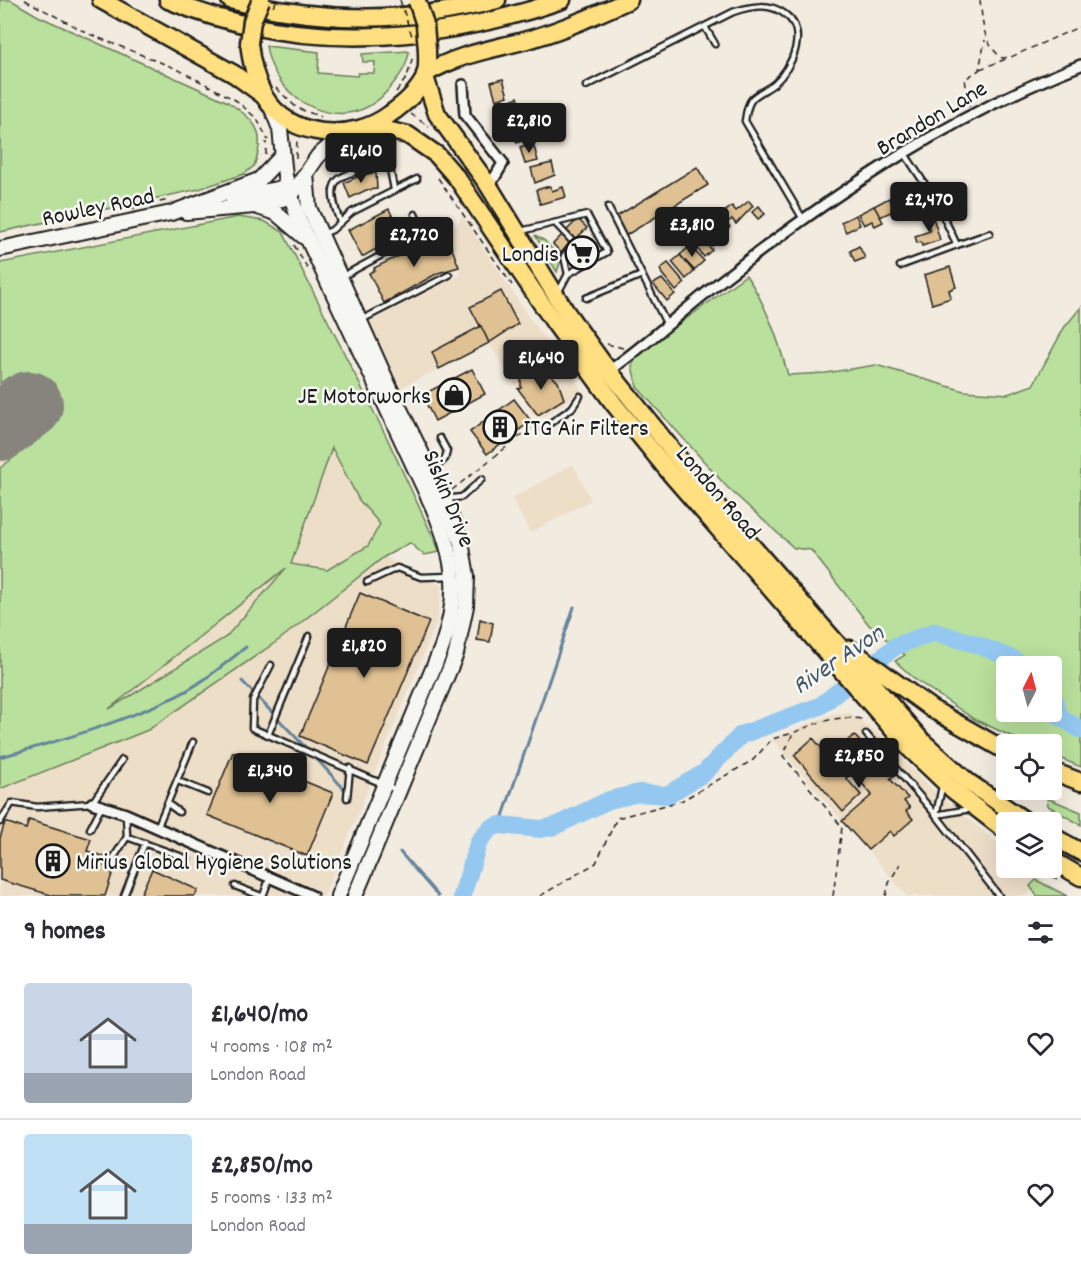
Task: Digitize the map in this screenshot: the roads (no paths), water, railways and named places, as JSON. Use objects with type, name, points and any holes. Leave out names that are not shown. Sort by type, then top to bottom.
[{"type":"highway","name":"London Road","points":[[101,0],[269,94],[291,121],[327,133],[362,130],[408,135],[437,155],[457,178],[554,322],[614,404],[670,473],[838,649]]},
{"type":"highway","points":[[168,0],[232,20],[280,30],[360,38],[453,30],[520,15],[562,0]]},
{"type":"highway","points":[[230,0],[269,10],[360,18],[402,16],[497,0]]},
{"type":"highway","points":[[416,0],[425,25],[418,49],[425,76]]},
{"type":"highway","points":[[362,130],[408,111],[425,76],[454,58],[543,35],[581,22],[629,0]]},
{"type":"highway","points":[[267,4],[252,21],[249,43],[254,73],[269,94]]},
{"type":"highway","name":"London Road","points":[[425,76],[437,114],[487,183],[556,296],[609,371],[710,498],[828,633],[876,710],[911,750],[943,781],[996,823]]},
{"type":"highway","points":[[838,649],[956,725],[996,746]]},
{"type":"highway","name":"London Road","points":[[876,710],[922,741],[968,782],[1012,812]]},
{"type":"highway","points":[[1062,775],[1081,782]]},
{"type":"highway","points":[[1062,842],[1081,852]]},
{"type":"highway","points":[[1062,866],[1081,877]]},
{"type":"street","name":"Brandon Lane","points":[[609,371],[803,219],[972,113],[1006,96],[1081,65]]},
{"type":"street","points":[[475,91],[464,89],[465,115],[503,163],[495,177],[487,183]]},
{"type":"street","name":"Siskin Drive","points":[[269,94],[289,158],[295,194],[439,500]]},
{"type":"street","name":"Siskin Drive","points":[[295,194],[312,163],[326,149],[362,130]]},
{"type":"street","points":[[194,204],[259,180],[289,158]]},
{"type":"street","points":[[170,207],[295,194]]},
{"type":"street","points":[[170,207],[254,206],[295,194]]},
{"type":"street","points":[[254,206],[276,213],[314,238]]},
{"type":"street","name":"Rowley Road","points":[[0,249],[170,207]]},
{"type":"street","name":"Siskin Drive","points":[[314,238],[341,277],[393,395],[431,472],[448,545],[460,576],[466,606],[456,654],[355,896]]},
{"type":"street","name":"Siskin Drive","points":[[338,896],[452,619],[460,576]]},
{"type":"street","points":[[92,802],[126,814],[312,896]]},
{"type":"lane","points":[[586,86],[733,12],[749,7],[768,6],[789,17],[796,28],[797,42],[787,69],[776,82],[752,99],[745,121],[803,219]]},
{"type":"lane","points":[[705,27],[715,44]]},
{"type":"lane","points":[[905,154],[936,201],[957,245]]},
{"type":"lane","points":[[340,222],[331,194],[335,183],[339,177],[355,171],[374,168]]},
{"type":"lane","points":[[390,170],[394,189]]},
{"type":"lane","points":[[314,238],[332,230],[351,212],[417,179]]},
{"type":"lane","points":[[608,207],[667,325]]},
{"type":"lane","points":[[341,277],[415,237],[420,226],[415,214]]},
{"type":"lane","points":[[516,232],[587,214],[607,252],[568,274],[556,296]]},
{"type":"lane","points":[[555,222],[574,243],[564,256],[568,274]]},
{"type":"lane","points":[[900,266],[990,233]]},
{"type":"lane","points":[[360,320],[448,275]]},
{"type":"lane","points":[[586,298],[642,275]]},
{"type":"lane","points":[[543,428],[572,408],[580,396]]},
{"type":"lane","points":[[431,472],[445,459],[447,451],[440,438]]},
{"type":"lane","points":[[439,500],[462,497],[482,479]]},
{"type":"lane","points":[[367,582],[397,568],[421,577],[460,576]]},
{"type":"lane","points":[[268,735],[309,636]]},
{"type":"lane","points":[[271,665],[253,700],[252,728],[350,768],[399,791]]},
{"type":"lane","points":[[867,734],[936,815],[999,896]]},
{"type":"lane","points":[[157,828],[193,742]]},
{"type":"lane","points":[[0,822],[12,803],[37,807],[92,802],[122,760]]},
{"type":"lane","points":[[347,798],[350,768]]},
{"type":"lane","points":[[178,781],[208,793]]},
{"type":"lane","points":[[936,815],[943,781]]},
{"type":"lane","points":[[168,804],[180,812]]},
{"type":"lane","points":[[90,829],[102,806]]},
{"type":"lane","points":[[936,815],[976,808]]},
{"type":"lane","points":[[114,857],[127,837],[126,814]]},
{"type":"lane","points":[[127,837],[188,859]]},
{"type":"lane","points":[[124,896],[145,843]]},
{"type":"lane","points":[[235,886],[262,896],[270,877]]},
{"type":"waterway","points":[[500,825],[574,607]]},
{"type":"waterway","name":"River Avon","points":[[462,896],[479,841],[491,828],[500,825],[541,829],[555,826],[609,800],[639,793],[667,795],[704,773],[741,735],[820,706],[896,646],[934,632],[973,643],[1006,656]]},
{"type":"waterway","points":[[0,757],[86,732],[170,699],[200,682],[246,647]]},
{"type":"waterway","points":[[242,681],[309,751]]},
{"type":"waterway","name":"River Avon","points":[[1062,718],[1081,730]]},
{"type":"waterway","points":[[314,756],[345,790]]},
{"type":"waterway","points":[[400,852],[438,896]]},
{"type":"place","name":"Londis","points":[[582,253]]},
{"type":"place","name":"JE Motorworks","points":[[454,395]]},
{"type":"place","name":"ITG Air Filters","points":[[500,427]]},
{"type":"place","name":"Mirius Global Hygiene Solutions","points":[[53,861]]}]
